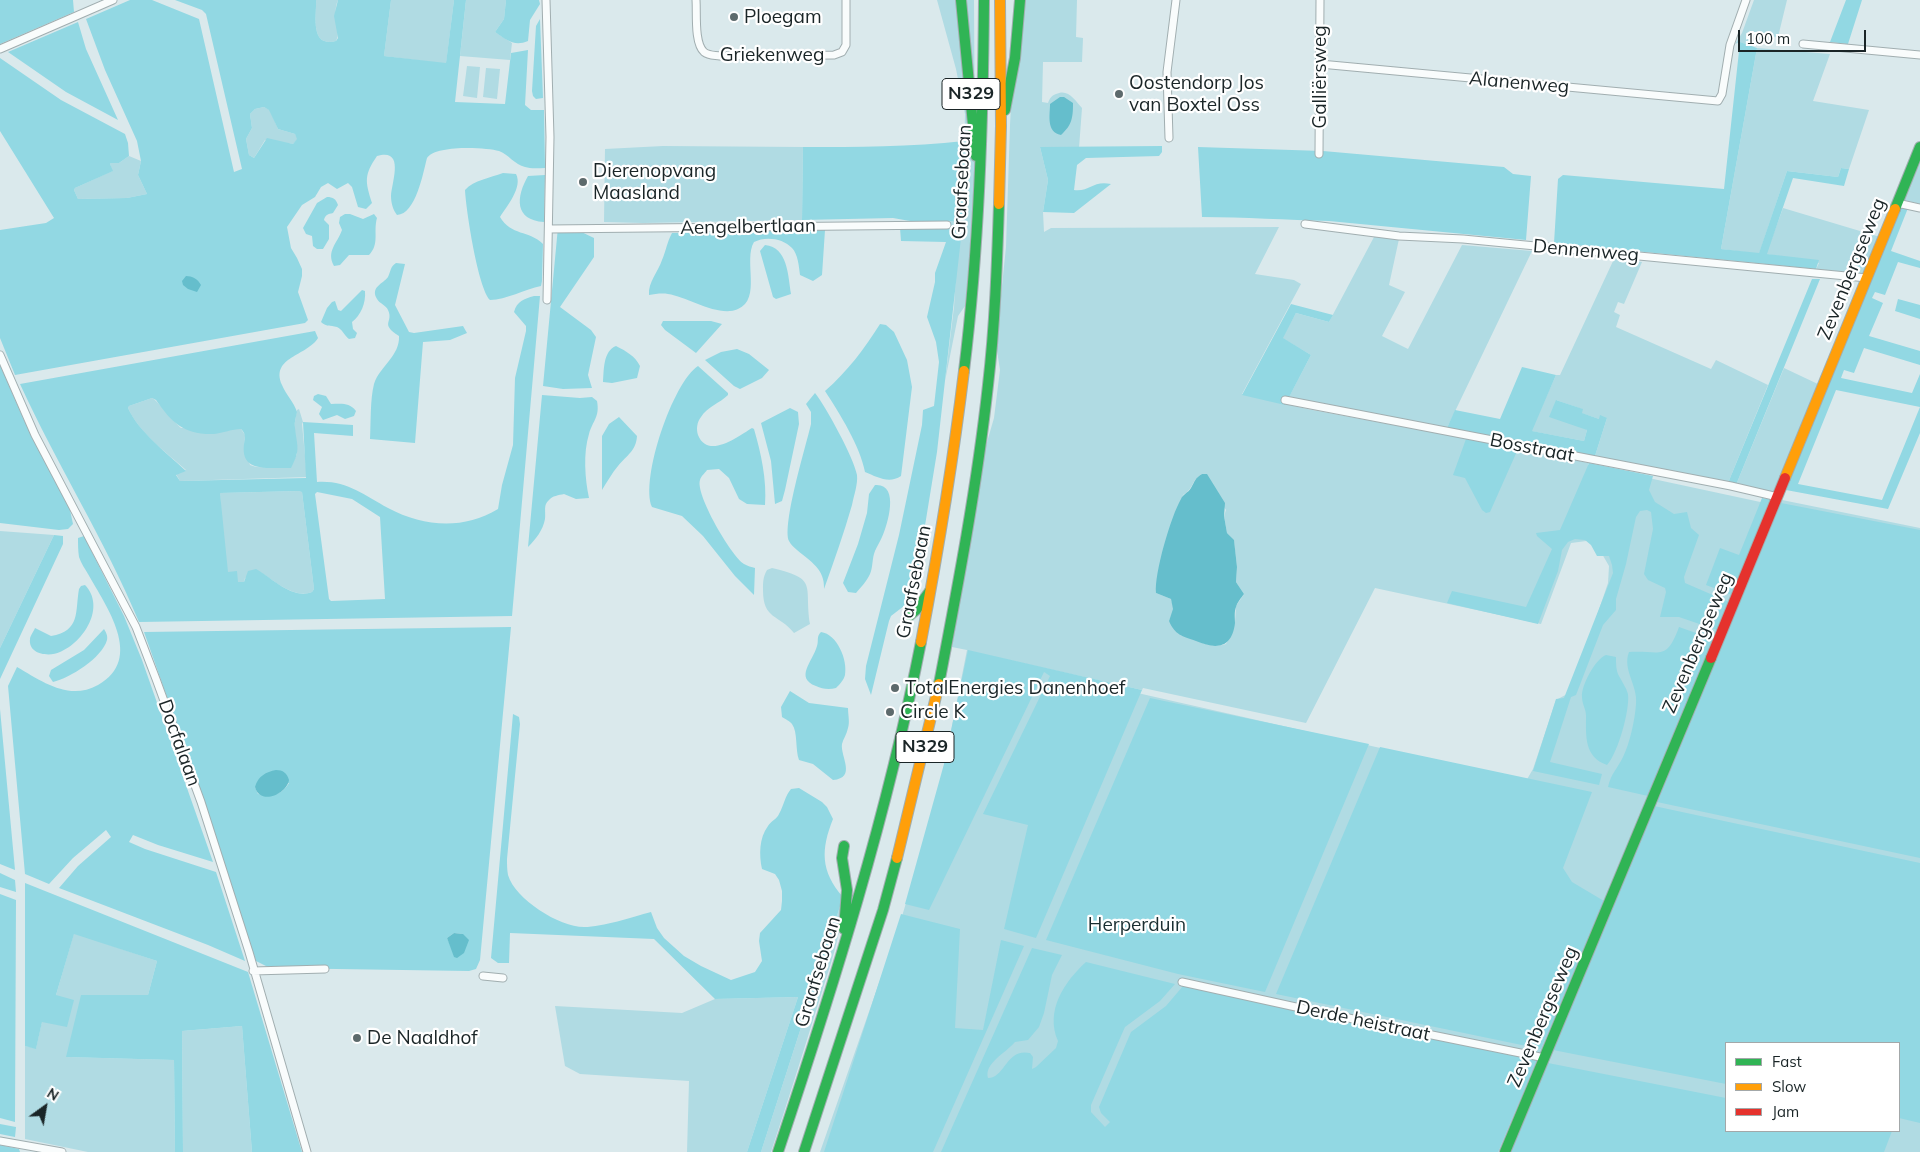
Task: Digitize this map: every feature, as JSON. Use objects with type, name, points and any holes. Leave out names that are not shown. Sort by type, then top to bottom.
[{"type":"main road","name":"N329","points":[[961,0],[980,188]]},
{"type":"main road","name":"Graafsebaan","points":[[778,1152],[840,966],[867,872],[896,758],[932,588],[953,460],[972,304],[980,188],[985,67],[984,0]]},
{"type":"main road","name":"Graafsebaan","points":[[804,1152],[884,910],[934,710],[966,539],[988,385],[997,270],[1001,126],[1000,0]]},
{"type":"main road","name":"N329","points":[[1001,126],[1015,58],[1020,0]]},
{"type":"main road","name":"Zevenbergseweg","points":[[1506,1152],[1778,497],[1920,147]]},
{"type":"main road","points":[[909,616],[922,603],[932,588]]},
{"type":"main road","points":[[840,966],[847,907],[847,890],[842,858],[844,846]]},
{"type":"street","points":[[0,49],[113,0]]},
{"type":"street","points":[[546,0],[550,130],[546,300]]},
{"type":"street","name":"Griekenweg","points":[[696,0],[698,42],[703,52],[710,55],[758,56],[834,55],[842,52],[846,45],[846,0]]},
{"type":"street","points":[[1169,138],[1167,72],[1176,0]]},
{"type":"street","name":"Galliërsweg","points":[[1319,154],[1320,0]]},
{"type":"street","name":"Alanenweg","points":[[1320,64],[1718,102],[1722,94],[1730,45],[1746,0]]},
{"type":"street","points":[[1803,44],[1920,55]]},
{"type":"street","points":[[1897,203],[1920,208]]},
{"type":"street","name":"Aengelbertlaan","points":[[548,229],[948,224]]},
{"type":"street","name":"Dennenweg","points":[[1305,224],[1399,236],[1473,240],[1867,278]]},
{"type":"street","name":"Docfalaan","points":[[0,354],[35,435],[136,627],[201,802],[307,1152]]},
{"type":"street","name":"Bosstraat","points":[[1285,400],[1731,486],[1778,497]]},
{"type":"street","points":[[253,971],[325,969]]},
{"type":"street","points":[[483,976],[502,978]]},
{"type":"street","name":"Derde heistraat","points":[[1182,982],[1314,1012],[1545,1058]]},
{"type":"street","points":[[0,1141],[62,1152]]},
{"type":"green space","points":[[0,0],[73,0],[74,12],[0,44]]},
{"type":"green space","points":[[130,0],[152,0],[199,19],[234,172],[242,169],[206,14],[202,10],[175,0],[316,0],[316,28],[318,35],[327,42],[336,41],[338,38],[334,16],[338,0],[391,0],[384,56],[446,63],[454,0],[466,0],[455,102],[505,104],[511,53],[528,50],[525,105],[531,110],[544,110],[545,168],[521,166],[499,151],[461,148],[440,151],[427,158],[414,200],[404,213],[397,215],[393,209],[391,199],[394,161],[386,155],[377,156],[368,173],[367,183],[372,203],[366,209],[358,207],[352,187],[348,183],[337,189],[328,183],[321,187],[315,197],[302,205],[287,227],[291,248],[302,269],[298,292],[308,320],[305,323],[15,375],[0,338],[0,230],[46,223],[54,218],[0,131],[0,58],[61,100],[125,134],[129,156],[119,163],[111,163],[113,171],[75,188],[78,199],[127,198],[147,194],[138,175],[141,161],[137,141],[105,70],[86,19]],"holes":[[[264,107],[269,110],[278,129],[295,134],[297,139],[293,144],[267,138],[254,158],[249,155],[246,139],[252,128],[250,114],[255,109]]]},
{"type":"green space","points":[[316,0],[338,0],[336,12],[338,37],[336,41],[327,42],[318,35],[316,28]]},
{"type":"green space","points":[[391,0],[454,0],[446,64],[384,56]]},
{"type":"green space","points":[[466,0],[506,0],[504,19],[495,32],[512,43],[510,60],[460,56]]},
{"type":"green space","points":[[506,0],[539,0],[540,4],[530,20],[528,41],[515,43],[495,32],[504,19]]},
{"type":"green space","points":[[937,0],[974,0],[975,165],[969,260],[965,306],[958,316],[945,381],[954,307],[959,228],[950,228],[950,221],[960,221],[962,217],[965,114],[956,69]]},
{"type":"green space","name":"Herperduin","points":[[1023,0],[1077,0],[1076,37],[1083,38],[1082,62],[1043,62],[1042,102],[1048,103],[1053,96],[1064,93],[1074,98],[1082,108],[1079,148],[1040,147],[1048,180],[1043,212],[1044,232],[1051,228],[1279,227],[1255,274],[1294,280],[1301,284],[1242,394],[1307,409],[1453,435],[1589,463],[1588,465],[1779,506],[1782,500],[1920,528],[1920,1152],[820,1152],[900,923],[938,796],[967,650],[952,647],[985,449],[994,418],[1000,370],[996,344],[1006,247],[1012,87]],"holes":[[[1202,474],[1226,510],[1224,516],[1227,533],[1234,541],[1237,567],[1236,582],[1244,594],[1236,606],[1235,622],[1226,644],[1218,646],[1196,640],[1169,621],[1174,609],[1171,599],[1156,593],[1183,495],[1187,493],[1198,476]],[[1594,540],[1609,566],[1608,583],[1571,692],[1556,700],[1533,769],[1526,781],[983,658],[973,652],[1142,690],[1143,688],[1306,723],[1375,588],[1541,624],[1571,543]]]},
{"type":"green space","points":[[1754,0],[1787,0],[1778,37],[1757,35],[1752,47],[1740,42],[1735,44],[1742,33]]},
{"type":"green space","points":[[1846,0],[1862,0],[1848,44],[1830,42]]},
{"type":"green space","points":[[540,19],[543,98],[536,99],[532,91],[536,26]]},
{"type":"green space","points":[[78,22],[86,49],[118,120],[66,92],[8,52]]},
{"type":"green space","points":[[1740,42],[1757,48],[1721,249],[1759,253],[1787,171],[1838,177],[1841,168],[1849,169],[1844,186],[1793,178],[1767,254],[1819,260],[1816,269],[1554,243],[1558,179],[1563,175],[1724,189]]},
{"type":"green space","points":[[1757,48],[1830,54],[1813,101],[1869,110],[1849,169],[1841,168],[1838,177],[1787,171],[1759,254],[1721,249]]},
{"type":"green space","points":[[467,66],[480,67],[477,98],[463,96]]},
{"type":"green space","points":[[486,68],[500,69],[497,99],[483,97]]},
{"type":"green space","points":[[264,107],[270,110],[278,129],[295,134],[298,139],[293,144],[265,140],[254,158],[249,155],[246,139],[252,128],[250,114],[255,109]]},
{"type":"green space","points":[[964,141],[963,210],[960,221],[910,221],[893,218],[802,220],[803,147],[904,146]]},
{"type":"green space","points":[[663,146],[803,147],[802,220],[604,222],[605,149]]},
{"type":"green space","points":[[1162,146],[1162,152],[1159,156],[1086,158],[1077,165],[1074,190],[1105,183],[1111,184],[1074,213],[1043,212],[1048,180],[1040,147]]},
{"type":"green space","points":[[1198,147],[1323,151],[1504,167],[1513,174],[1531,176],[1526,240],[1329,221],[1202,217]]},
{"type":"green space","points":[[129,156],[141,161],[138,175],[147,194],[127,198],[78,199],[75,188],[112,171],[111,163],[119,163]]},
{"type":"green space","points":[[1920,163],[1920,204],[1904,200]]},
{"type":"green space","points":[[503,173],[516,174],[518,179],[516,190],[500,217],[509,227],[543,244],[542,281],[541,286],[496,300],[490,300],[481,281],[477,265],[465,190],[478,182]]},
{"type":"green space","points":[[545,175],[544,222],[527,217],[520,206],[520,199],[528,176]]},
{"type":"green space","points":[[327,197],[334,199],[338,205],[333,213],[325,217],[324,220],[329,225],[329,239],[323,249],[317,249],[313,246],[312,236],[306,234],[303,228],[317,203]]},
{"type":"green space","points":[[1900,206],[1908,208],[1891,251],[1920,261],[1920,268],[1898,262],[1885,295],[1875,292],[1872,298],[1883,303],[1869,336],[1920,351],[1920,365],[1864,348],[1854,373],[1844,370],[1841,378],[1912,393],[1920,374],[1920,407],[1920,433],[1888,509],[1786,490]],"holes":[[[1836,390],[1920,407],[1882,500],[1798,484]]]},
{"type":"green space","points":[[1783,208],[1880,237],[1865,274],[1816,269],[1819,263],[1766,254]]},
{"type":"green space","points":[[345,214],[363,219],[374,214],[377,218],[374,247],[369,255],[349,255],[340,265],[334,266],[331,256],[342,230],[339,223],[340,217]]},
{"type":"green space","points":[[558,227],[573,228],[594,238],[594,257],[560,307],[591,330],[596,337],[588,375],[592,388],[563,389],[543,386]]},
{"type":"green space","points":[[900,228],[962,229],[937,452],[913,599],[891,616],[871,695],[865,679],[866,666],[899,535],[922,425],[923,410],[934,406],[939,362],[936,342],[927,317],[935,282],[935,273],[946,242],[901,241]]},
{"type":"green space","points":[[825,230],[822,275],[813,281],[800,275],[796,254],[784,242],[774,239],[763,239],[754,242],[750,259],[751,288],[749,297],[745,304],[738,309],[722,311],[668,294],[649,295],[652,281],[672,233]]},
{"type":"green space","points":[[1374,237],[1399,239],[1389,285],[1405,292],[1382,336],[1408,349],[1462,245],[1532,251],[1447,428],[1289,397],[1311,355],[1282,338],[1296,313],[1329,322]]},
{"type":"green space","points":[[765,245],[773,247],[783,257],[788,271],[791,294],[776,299],[773,297],[760,251]]},
{"type":"green space","points":[[1614,259],[1642,262],[1624,304],[1618,302],[1614,312],[1620,315],[1616,327],[1711,369],[1716,360],[1768,385],[1728,483],[1595,456],[1607,418],[1599,419],[1581,413],[1582,409],[1556,400],[1587,430],[1584,441],[1531,431],[1556,375],[1560,375]]},
{"type":"green space","points":[[396,263],[405,264],[395,305],[409,332],[414,333],[463,326],[467,333],[450,340],[423,342],[415,443],[370,439],[371,404],[374,384],[393,355],[399,336],[388,325],[388,310],[377,299],[375,291],[388,277]]},
{"type":"green space","points":[[1812,279],[1820,279],[1736,485],[1728,483]]},
{"type":"green space","points":[[362,290],[365,291],[364,304],[358,316],[352,322],[353,329],[357,333],[355,338],[349,339],[339,328],[321,322],[332,302],[335,301],[338,310],[341,311]]},
{"type":"green space","points":[[540,296],[512,616],[139,622],[96,532],[49,444],[20,384],[315,331],[318,338],[313,344],[291,358],[281,368],[282,385],[297,412],[295,426],[297,452],[291,468],[266,468],[252,465],[244,454],[245,436],[241,429],[214,434],[187,430],[173,421],[156,400],[152,398],[128,408],[146,434],[186,471],[176,475],[180,481],[306,478],[303,422],[353,425],[353,436],[314,433],[317,482],[337,483],[346,486],[388,508],[415,519],[443,524],[457,523],[485,516],[498,509],[502,485],[513,445],[515,378],[526,331],[526,326],[514,312],[515,308],[524,299]],"holes":[[[302,492],[314,589],[312,592],[305,594],[290,591],[256,569],[248,571],[244,582],[238,582],[237,571],[228,572],[220,493]],[[317,492],[352,499],[380,517],[385,599],[331,601],[329,599],[315,494]]]},
{"type":"green space","points":[[1898,299],[1920,305],[1920,319],[1895,311]]},
{"type":"green space","points":[[1291,304],[1333,315],[1329,322],[1296,313],[1283,338],[1311,355],[1285,405],[1242,395]]},
{"type":"green space","points":[[663,321],[711,321],[722,324],[696,353],[665,330],[661,325]]},
{"type":"green space","points":[[880,324],[886,325],[894,332],[907,360],[912,387],[901,476],[888,480],[865,472],[854,441],[825,391],[855,359]]},
{"type":"green space","points":[[616,346],[630,354],[638,362],[640,366],[637,378],[612,383],[603,382],[606,356]]},
{"type":"green space","points":[[737,349],[749,354],[769,370],[762,378],[740,389],[734,386],[705,360],[721,352]]},
{"type":"green space","points":[[0,365],[23,418],[70,510],[73,524],[68,529],[59,530],[0,523]]},
{"type":"green space","points":[[698,366],[728,393],[725,398],[707,410],[700,419],[697,430],[703,442],[709,446],[724,444],[752,428],[754,429],[759,447],[764,476],[765,505],[747,504],[739,499],[729,478],[719,469],[707,470],[700,480],[700,487],[708,511],[723,538],[738,559],[745,565],[755,568],[754,595],[735,576],[703,536],[682,516],[652,507],[650,494],[651,475],[661,432],[669,410],[679,391],[688,376]]},
{"type":"green space","points":[[1522,367],[1556,375],[1532,431],[1584,441],[1587,430],[1549,417],[1556,400],[1583,409],[1582,413],[1599,419],[1600,415],[1607,418],[1595,456],[1447,428],[1455,410],[1500,419]]},
{"type":"green space","points":[[1784,368],[1820,385],[1776,493],[1736,485]]},
{"type":"green space","points":[[815,393],[839,433],[851,457],[857,475],[852,505],[824,589],[824,582],[820,571],[791,544],[788,532],[792,502],[811,424],[811,412],[806,404]]},
{"type":"green space","points":[[318,394],[326,396],[331,404],[351,406],[356,411],[354,416],[345,419],[337,415],[323,420],[319,414],[322,407],[313,400],[314,396]]},
{"type":"green space","points":[[542,395],[592,397],[597,401],[598,411],[587,441],[585,458],[589,498],[576,499],[564,494],[550,499],[545,506],[543,527],[528,547]]},
{"type":"green space","points":[[152,398],[181,428],[241,429],[245,435],[244,446],[250,465],[256,467],[290,468],[297,454],[294,427],[297,410],[299,409],[303,422],[307,477],[180,481],[176,474],[186,470],[146,434],[128,408]]},
{"type":"green space","points":[[790,408],[798,412],[799,424],[782,501],[775,504],[771,461],[761,423]]},
{"type":"green space","points":[[619,417],[637,436],[636,441],[633,449],[602,490],[602,436],[609,424]]},
{"type":"green space","points":[[1466,439],[1518,449],[1490,512],[1486,513],[1482,510],[1465,478],[1453,475]]},
{"type":"green space","points":[[1589,463],[1653,476],[1649,490],[1655,502],[1674,514],[1687,512],[1691,528],[1699,535],[1684,577],[1685,583],[1729,602],[1717,630],[1679,617],[1660,617],[1666,592],[1665,588],[1648,580],[1644,574],[1653,529],[1651,512],[1647,510],[1640,511],[1636,517],[1616,599],[1616,610],[1603,625],[1576,695],[1571,697],[1550,762],[1602,774],[1599,785],[1533,771],[1556,699],[1564,698],[1613,573],[1609,556],[1597,556],[1591,545],[1585,540],[1575,539],[1568,542],[1562,550],[1558,571],[1538,624],[1447,603],[1452,591],[1526,607],[1552,549],[1536,533],[1560,530]]},
{"type":"green space","points":[[875,485],[883,486],[890,497],[887,523],[874,554],[869,577],[856,593],[848,592],[843,583],[858,544],[867,513],[869,494]]},
{"type":"green space","points":[[302,492],[314,589],[312,592],[305,594],[292,591],[260,572],[245,578],[244,582],[224,583],[220,493]]},
{"type":"green space","points":[[1762,498],[1773,500],[1732,595],[1706,585],[1720,548],[1739,555]]},
{"type":"green space","points":[[1781,503],[1920,530],[1920,858],[1657,802]]},
{"type":"green space","points":[[0,531],[54,535],[0,648]]},
{"type":"green space","points":[[54,535],[63,536],[63,544],[0,679],[0,648]]},
{"type":"green space","points":[[84,536],[124,616],[142,660],[213,862],[133,835],[129,842],[216,872],[245,961],[59,888],[78,866],[111,837],[106,830],[73,858],[49,884],[25,874],[8,686],[17,667],[56,688],[77,691],[87,689],[98,685],[112,674],[119,661],[120,647],[111,616],[79,557],[78,538]]},
{"type":"green space","points":[[772,568],[797,576],[803,580],[806,586],[810,624],[794,633],[773,616],[766,607],[763,590],[764,580],[767,570]]},
{"type":"green space","points":[[85,585],[91,594],[93,613],[84,632],[69,647],[56,654],[40,653],[32,648],[30,639],[35,628],[51,636],[67,630],[72,625],[75,619],[79,589]]},
{"type":"green space","points":[[511,627],[480,960],[476,969],[469,971],[270,968],[256,961],[144,632]],"holes":[[[289,783],[279,793],[272,795],[258,794],[255,787]],[[454,933],[463,934],[452,949],[447,938]]]},
{"type":"green space","points":[[1679,627],[1713,639],[1648,796],[1608,787],[1626,751],[1635,717],[1635,690],[1627,665],[1629,652],[1661,652],[1666,650]]},
{"type":"green space","points":[[104,629],[107,640],[99,654],[76,672],[53,682],[49,676],[51,670],[84,650]]},
{"type":"green space","points":[[821,632],[832,637],[840,649],[845,662],[843,681],[836,688],[821,688],[810,683],[806,678],[807,669]]},
{"type":"green space","points":[[968,650],[1142,690],[1036,938],[1004,929],[1028,825],[983,814],[1050,676],[1044,672],[929,910],[905,904],[944,764]]},
{"type":"green space","points":[[1606,655],[1616,657],[1617,672],[1628,694],[1627,710],[1619,741],[1607,765],[1594,757],[1590,751],[1586,731],[1586,713],[1582,697],[1584,686],[1590,673],[1597,662]]},
{"type":"green space","points":[[790,691],[809,703],[848,708],[849,726],[842,744],[846,771],[840,778],[833,780],[813,764],[799,760],[794,727],[782,717],[781,707]]},
{"type":"green space","points":[[1150,698],[1369,744],[1265,992],[1178,974],[1046,940]]},
{"type":"green space","points":[[0,709],[15,870],[0,864]]},
{"type":"green space","points":[[513,714],[519,717],[520,724],[507,867],[512,884],[519,893],[539,910],[574,926],[600,925],[651,912],[657,928],[664,938],[684,956],[731,980],[755,972],[762,961],[759,941],[760,933],[781,910],[782,891],[779,880],[775,874],[762,869],[760,847],[765,831],[769,824],[778,816],[791,789],[799,788],[827,807],[833,819],[826,840],[825,860],[830,878],[843,897],[761,1152],[747,1152],[798,997],[715,999],[654,939],[510,933],[509,963],[498,963],[491,958]]},
{"type":"green space","points":[[1380,747],[1592,792],[1563,868],[1572,882],[1604,901],[1541,1049],[1276,994]]},
{"type":"green space","points":[[1654,806],[1920,863],[1920,1123],[1900,1118],[1900,1042],[1725,1042],[1725,1084],[1553,1050]]},
{"type":"green space","points":[[0,873],[15,880],[16,892],[0,887]]},
{"type":"green space","points":[[25,883],[248,972],[302,1152],[252,1152],[242,1026],[182,1031],[183,1152],[175,1152],[174,1060],[66,1057],[81,995],[148,995],[157,961],[74,934],[56,995],[74,1000],[67,1027],[42,1022],[36,1049],[25,1046]]},
{"type":"green space","points":[[0,894],[16,900],[15,1122],[0,1118]]},
{"type":"green space","points":[[843,897],[841,922],[835,948],[784,1114],[771,1152],[761,1152]]},
{"type":"green space","points":[[901,914],[960,929],[955,1028],[983,1030],[1001,940],[1024,946],[933,1152],[824,1152]]},
{"type":"green space","points":[[74,933],[157,961],[148,995],[67,1057],[174,1060],[175,1152],[88,1152],[25,1139],[25,1046],[36,1048],[42,1021],[67,1026],[56,995]]},
{"type":"green space","points":[[1032,948],[1062,955],[1052,975],[1044,1013],[1039,1027],[1028,1040],[1015,1042],[992,1063],[989,1068],[988,1078],[994,1077],[1016,1055],[1030,1053],[1033,1057],[1032,1069],[1056,1048],[1058,1041],[1054,1019],[1055,1008],[1064,988],[1086,962],[1175,984],[1160,1001],[1125,1027],[1091,1105],[1091,1112],[1105,1127],[1110,1122],[1101,1113],[1099,1107],[1131,1032],[1166,1006],[1183,986],[1537,1060],[1498,1152],[941,1152]]},
{"type":"green space","points":[[798,997],[747,1152],[687,1152],[689,1081],[580,1074],[565,1066],[555,1006],[682,1013],[715,999]]},
{"type":"green space","points":[[242,1026],[252,1152],[183,1152],[182,1031]]},
{"type":"green space","points":[[1548,1063],[1725,1098],[1725,1132],[1892,1132],[1884,1152],[1510,1152]]},
{"type":"green space","points":[[0,1124],[16,1127],[15,1137],[0,1134]]},
{"type":"green space","points":[[0,1145],[19,1149],[20,1152],[0,1152]]},
{"type":"shaded area","points":[[1060,97],[1064,97],[1073,103],[1071,121],[1068,128],[1061,135],[1053,130],[1050,122],[1050,104]]},
{"type":"shaded area","points":[[186,276],[195,278],[200,283],[201,285],[197,292],[183,285],[182,281]]},
{"type":"shaded area","points":[[1202,474],[1207,474],[1225,503],[1224,516],[1227,533],[1234,540],[1237,567],[1236,582],[1244,594],[1235,609],[1235,623],[1231,638],[1222,645],[1217,646],[1204,644],[1176,632],[1169,621],[1173,609],[1171,599],[1156,593],[1160,559],[1177,507],[1182,497],[1190,490],[1196,478]]},
{"type":"shaded area","points":[[276,770],[283,771],[286,774],[289,780],[287,785],[284,790],[273,796],[262,796],[255,787],[256,783],[263,775]]},
{"type":"shaded area","points":[[454,933],[463,934],[469,940],[464,953],[457,958],[454,957],[447,938]]},
{"type":"traffic: fast","points":[[961,0],[976,156]]},
{"type":"traffic: fast","points":[[964,371],[977,232],[983,93],[984,0]]},
{"type":"traffic: fast","points":[[1005,110],[1015,58],[1020,0]]},
{"type":"traffic: fast","points":[[1895,209],[1920,147]]},
{"type":"traffic: fast","points":[[939,684],[984,423],[994,317],[999,204]]},
{"type":"traffic: fast","points":[[909,616],[916,610],[930,591]]},
{"type":"traffic: fast","points":[[778,1152],[839,963],[876,836],[921,642]]},
{"type":"traffic: fast","points":[[1505,1152],[1711,658]]},
{"type":"traffic: fast","points":[[844,846],[842,858],[847,890],[844,929]]},
{"type":"traffic: fast","points":[[804,1152],[883,910],[897,858]]},
{"type":"traffic: slow","points":[[999,204],[1001,126],[1000,0]]},
{"type":"traffic: slow","points":[[1785,478],[1895,209]]},
{"type":"traffic: slow","points":[[921,642],[945,507],[964,371]]},
{"type":"traffic: slow","points":[[897,858],[939,684]]},
{"type":"traffic: jam","points":[[1711,658],[1785,478]]},
{"type":"place","name":"Ploegam","points":[[734,17]]},
{"type":"place","name":"Oostendorp Jos van Boxtel Oss","points":[[1119,94]]},
{"type":"place","name":"Dierenopvang Maasland","points":[[583,182]]},
{"type":"place","name":"TotalEnergies Danenhoef","points":[[895,688]]},
{"type":"place","name":"Circle K","points":[[890,712]]},
{"type":"place","name":"De Naaldhof","points":[[357,1038]]}]
